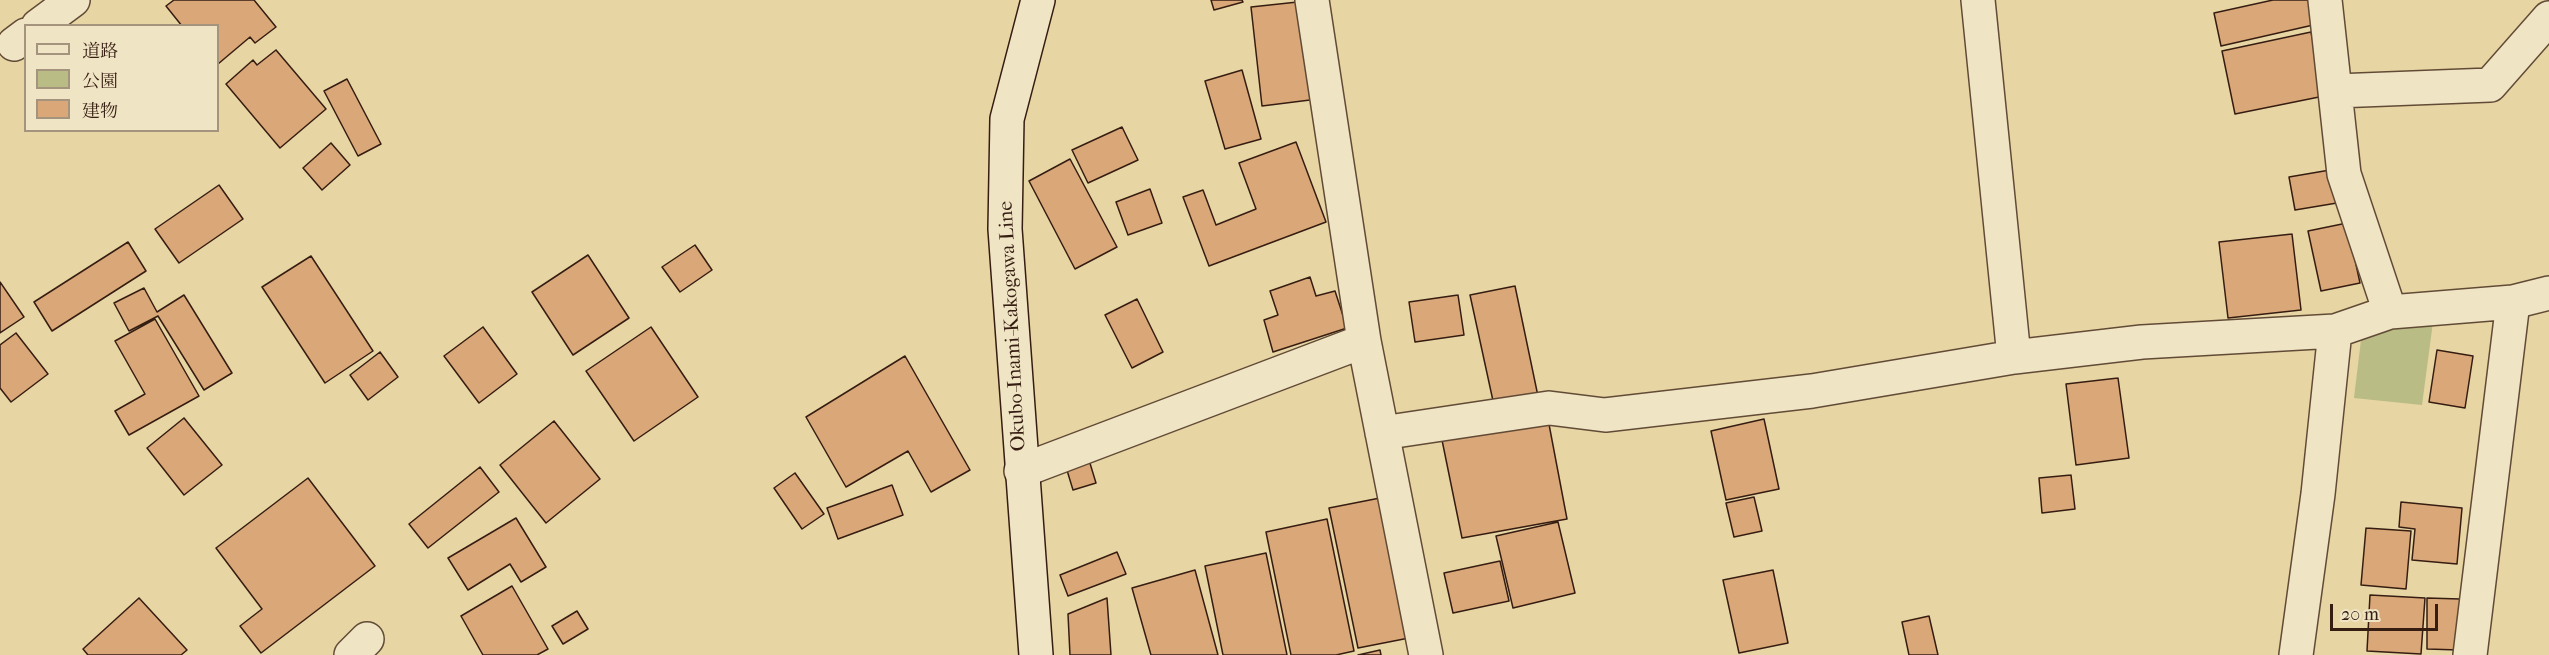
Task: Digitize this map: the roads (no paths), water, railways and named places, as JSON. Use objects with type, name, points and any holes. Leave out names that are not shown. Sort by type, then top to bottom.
[{"type":"street","points":[[41,24],[73,0]]},
{"type":"street","name":"Okubo-Inami-Kakogawa Line","points":[[1036,655],[1005,229],[1007,119],[1038,0]]},
{"type":"street","points":[[1312,0],[1364,341],[1426,655]]},
{"type":"street","points":[[1978,0],[2014,357]]},
{"type":"street","points":[[2325,0],[2344,174],[2390,312]]},
{"type":"street","points":[[2336,91],[2490,85],[2549,18]]},
{"type":"street","points":[[1383,434],[1549,408],[1605,415],[1812,392],[2014,357],[2142,342],[2334,331],[2390,312],[2513,302],[2549,293]]},
{"type":"street","points":[[2470,655],[2513,302]]},
{"type":"street","points":[[2296,655],[2318,494],[2334,331]]},
{"type":"street","points":[[1021,471],[1364,341]]}]
